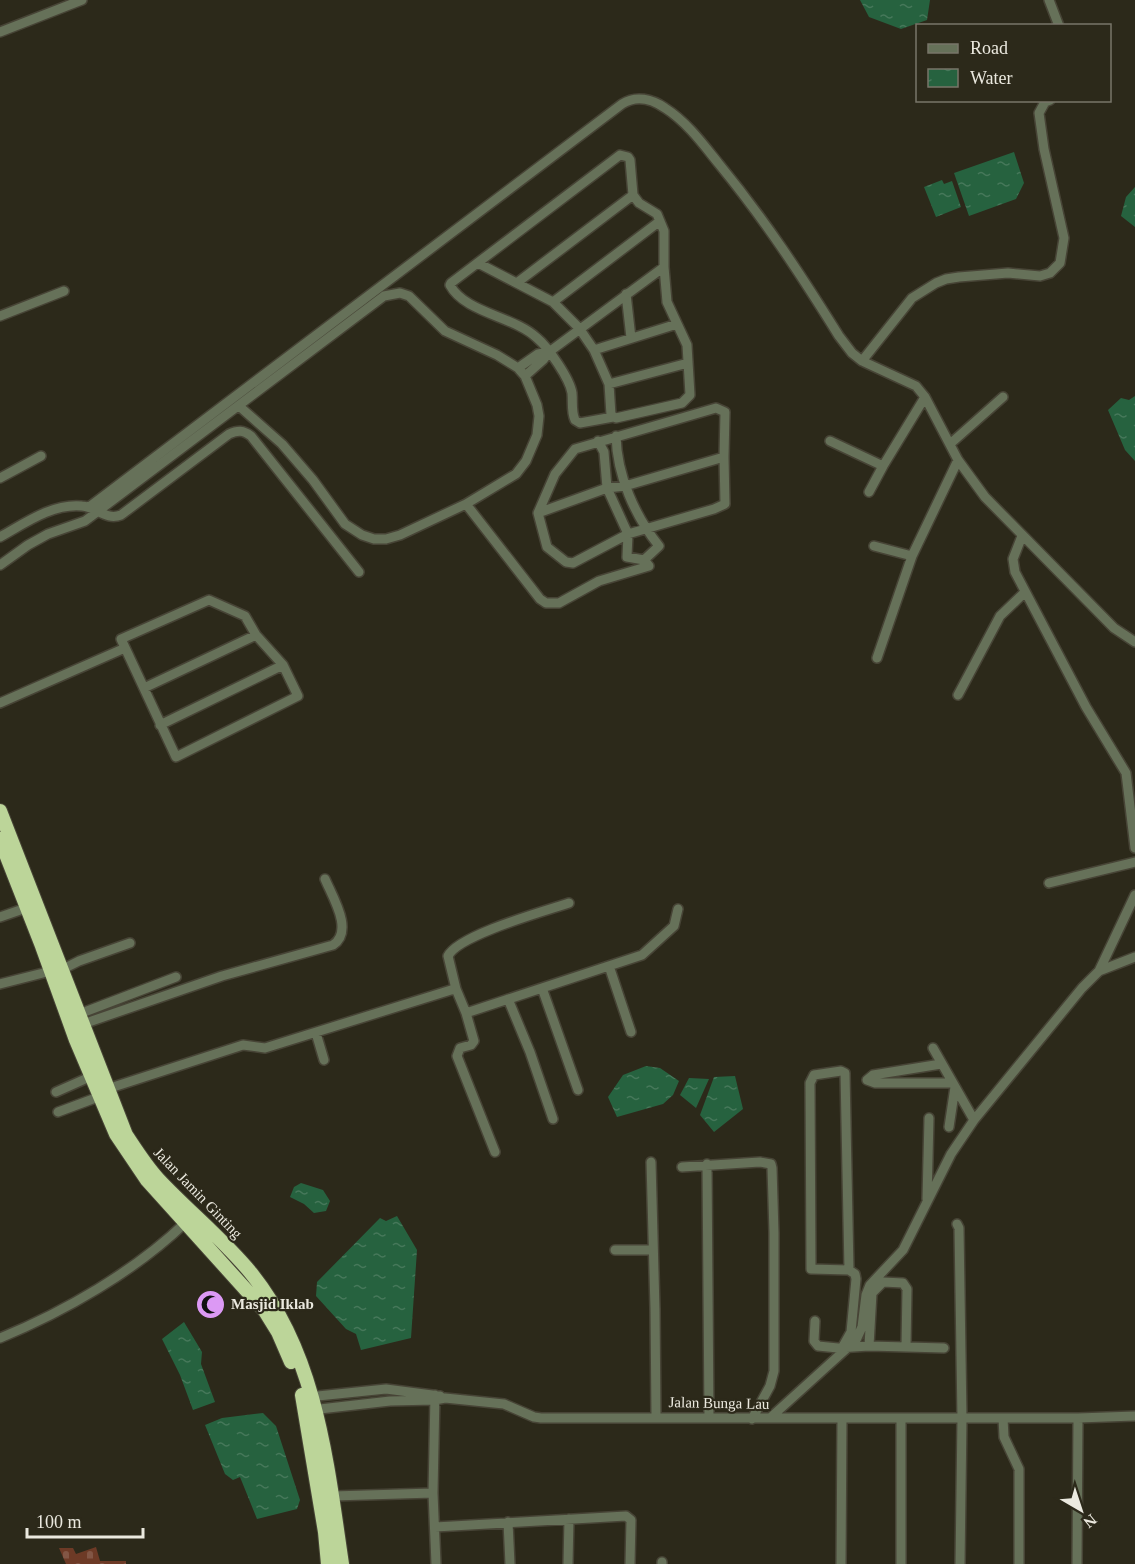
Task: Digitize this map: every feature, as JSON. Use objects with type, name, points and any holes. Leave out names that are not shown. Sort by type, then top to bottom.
[{"type":"highway","name":"Jalan Jamin Ginting","points":[[0,811],[56,970]]},
{"type":"highway","name":"Jalan Jamin Ginting","points":[[0,841],[26,908],[77,1019],[104,1092],[116,1134],[147,1180],[245,1287],[264,1311],[285,1347],[309,1403],[328,1564]]},
{"type":"highway","name":"Jalan Jamin Ginting","points":[[77,1019],[76,1040],[92,1076],[104,1092],[126,1135],[158,1179],[239,1259],[258,1284],[292,1338],[330,1475],[342,1564]]},
{"type":"street","points":[[0,32],[82,0]]},
{"type":"street","points":[[1049,0],[1058,24]]},
{"type":"street","points":[[89,507],[622,104],[635,99],[657,103],[675,114],[691,130],[765,222],[839,336],[862,361],[916,386],[925,397],[958,460],[985,497],[1114,628],[1135,642]]},
{"type":"street","points":[[862,361],[912,298],[929,287],[946,279],[959,277],[1008,273],[1040,276],[1050,273],[1060,263],[1064,238],[1044,149],[1040,113],[1045,102]]},
{"type":"street","points":[[620,155],[625,155],[630,160],[633,195],[639,203],[657,214],[660,220],[664,231],[667,302],[687,345],[690,395],[682,403],[616,418],[580,423],[572,414],[572,392],[568,382],[538,338],[525,329],[461,299],[451,288],[451,283],[620,155]]},
{"type":"street","points":[[518,282],[633,195]]},
{"type":"street","points":[[553,302],[660,220]]},
{"type":"street","points":[[478,263],[553,302],[579,328],[594,350],[609,384],[613,417]]},
{"type":"street","points":[[522,372],[664,267]]},
{"type":"street","points":[[0,315],[64,291]]},
{"type":"street","points":[[0,566],[28,545],[48,534],[85,521],[98,512],[384,296],[393,293],[409,296],[445,331],[497,355],[522,372],[537,405],[539,416],[533,446],[526,461],[516,474],[466,504],[400,535],[386,539],[362,536],[345,524],[313,480],[282,444],[239,406]]},
{"type":"street","points":[[626,294],[631,338]]},
{"type":"street","points":[[594,350],[677,324]]},
{"type":"street","points":[[609,384],[688,363]]},
{"type":"street","points":[[869,492],[882,466],[925,397]]},
{"type":"street","points":[[950,444],[1003,397]]},
{"type":"street","points":[[716,408],[725,412],[723,457],[725,504],[628,534],[573,563],[566,562],[547,547],[538,513],[555,474],[575,449],[598,441],[716,408]]},
{"type":"street","points":[[0,537],[46,512],[61,507],[89,507],[110,518],[121,515],[229,434],[245,431],[359,572]]},
{"type":"street","points":[[616,436],[625,486],[646,530],[659,546],[644,560]]},
{"type":"street","points":[[466,504],[540,599],[546,603],[559,603],[599,581],[649,566],[644,560],[627,557],[628,534],[607,488],[604,452],[598,441]]},
{"type":"street","points":[[830,441],[882,466]]},
{"type":"street","points":[[0,478],[41,456]]},
{"type":"street","points":[[538,513],[607,488],[625,486],[723,457]]},
{"type":"street","points":[[877,658],[912,556],[958,460]]},
{"type":"street","points":[[1022,536],[1012,563],[1024,593],[1086,707],[1126,773],[1135,848]]},
{"type":"street","points":[[874,546],[912,556]]},
{"type":"street","points":[[958,695],[1000,616],[1024,593]]},
{"type":"street","points":[[209,600],[245,616],[256,635],[283,665],[298,696],[176,757],[125,648],[122,639],[209,600]]},
{"type":"street","points":[[144,688],[256,635]]},
{"type":"street","points":[[0,703],[125,648]]},
{"type":"street","points":[[160,724],[283,665]]},
{"type":"street","points":[[1049,883],[1135,862]]},
{"type":"street","points":[[77,1019],[333,945],[342,936],[342,922],[325,879]]},
{"type":"street","points":[[770,1419],[856,1340],[862,1327],[866,1295],[870,1285],[903,1250],[951,1154],[974,1120],[1082,988],[1099,971],[1135,895]]},
{"type":"street","points":[[495,1152],[457,1056],[460,1048],[471,1045],[474,1041],[456,989],[448,956],[452,949],[489,931],[569,903]]},
{"type":"street","points":[[0,917],[26,908]]},
{"type":"street","points":[[466,1013],[609,966],[647,951],[674,926],[678,909]]},
{"type":"street","points":[[0,984],[56,970],[130,943]]},
{"type":"street","points":[[1099,971],[1135,957]]},
{"type":"street","points":[[609,966],[631,1032]]},
{"type":"street","points":[[77,1019],[176,977]]},
{"type":"street","points":[[542,988],[578,1090]]},
{"type":"street","points":[[58,1112],[104,1092],[243,1046],[265,1048],[456,989]]},
{"type":"street","points":[[508,999],[530,1052],[553,1119]]},
{"type":"street","points":[[316,1033],[324,1060]]},
{"type":"street","points":[[933,1048],[974,1120]]},
{"type":"street","points":[[941,1064],[873,1075],[867,1080],[875,1083],[954,1085]]},
{"type":"street","points":[[845,1348],[853,1320],[855,1274],[849,1270],[811,1269],[810,1083],[814,1075],[841,1071],[845,1073],[849,1270]]},
{"type":"street","points":[[56,1092],[92,1076]]},
{"type":"street","points":[[949,1127],[954,1085]]},
{"type":"street","points":[[927,1201],[929,1118]]},
{"type":"street","points":[[651,1162],[656,1417]]},
{"type":"street","points":[[682,1167],[760,1162],[768,1163],[772,1168],[774,1371],[770,1386],[752,1419]]},
{"type":"street","points":[[707,1164],[709,1418]]},
{"type":"street","points":[[957,1224],[959,1228],[962,1418],[960,1564]]},
{"type":"street","points":[[0,1338],[54,1313],[119,1275],[188,1226]]},
{"type":"street","points":[[615,1250],[652,1250]]},
{"type":"street","points":[[869,1346],[872,1293],[883,1282],[903,1283],[907,1289],[906,1346]]},
{"type":"street","points":[[815,1321],[815,1344],[845,1348],[869,1346],[944,1348]]},
{"type":"street","points":[[309,1403],[386,1389],[439,1397],[433,1494],[436,1564]]},
{"type":"street","name":"Jalan Bunga Lau","points":[[309,1403],[439,1397],[504,1404],[541,1418],[1003,1419],[1135,1416]]},
{"type":"street","points":[[842,1418],[842,1564]]},
{"type":"street","points":[[901,1418],[901,1564]]},
{"type":"street","points":[[1077,1564],[1078,1418]]},
{"type":"street","points":[[1003,1419],[1004,1437],[1019,1469],[1019,1564]]},
{"type":"street","points":[[333,1496],[433,1494]]},
{"type":"street","points":[[435,1527],[630,1517],[630,1564]]},
{"type":"street","points":[[568,1564],[569,1519]]},
{"type":"street","points":[[508,1522],[510,1564]]},
{"type":"green space","points":[[96,1547],[100,1561],[126,1561],[126,1564],[66,1564],[59,1548],[73,1548],[76,1554]]},
{"type":"water","points":[[860,0],[930,0],[927,20],[901,29],[869,17]]},
{"type":"water","points":[[1014,152],[1024,183],[1016,199],[969,216],[954,173]]},
{"type":"water","points":[[942,180],[944,184],[952,181],[961,207],[936,217],[924,187]]},
{"type":"water","points":[[1135,187],[1135,227],[1121,216],[1126,197]]},
{"type":"water","points":[[1135,396],[1135,461],[1125,450],[1108,410],[1121,398],[1129,400]]},
{"type":"water","points":[[646,1066],[660,1068],[679,1081],[673,1095],[663,1104],[617,1117],[608,1097],[623,1075]]},
{"type":"water","points":[[735,1076],[743,1109],[714,1132],[700,1115],[714,1077]]},
{"type":"water","points":[[689,1078],[709,1079],[696,1108],[680,1095]]},
{"type":"water","points":[[301,1183],[323,1190],[330,1201],[326,1211],[314,1213],[304,1204],[290,1197],[294,1187]]},
{"type":"water","points":[[397,1216],[417,1250],[411,1338],[361,1350],[356,1334],[346,1329],[316,1296],[317,1282],[380,1218],[386,1221]]},
{"type":"water","points":[[184,1322],[202,1352],[201,1364],[215,1402],[193,1410],[180,1375],[162,1339]]},
{"type":"water","points":[[263,1413],[276,1426],[300,1500],[297,1509],[257,1519],[240,1477],[233,1480],[225,1474],[205,1425],[222,1418]]},
{"type":"place","name":"Masjid Iklab","points":[[210,1304]]}]
